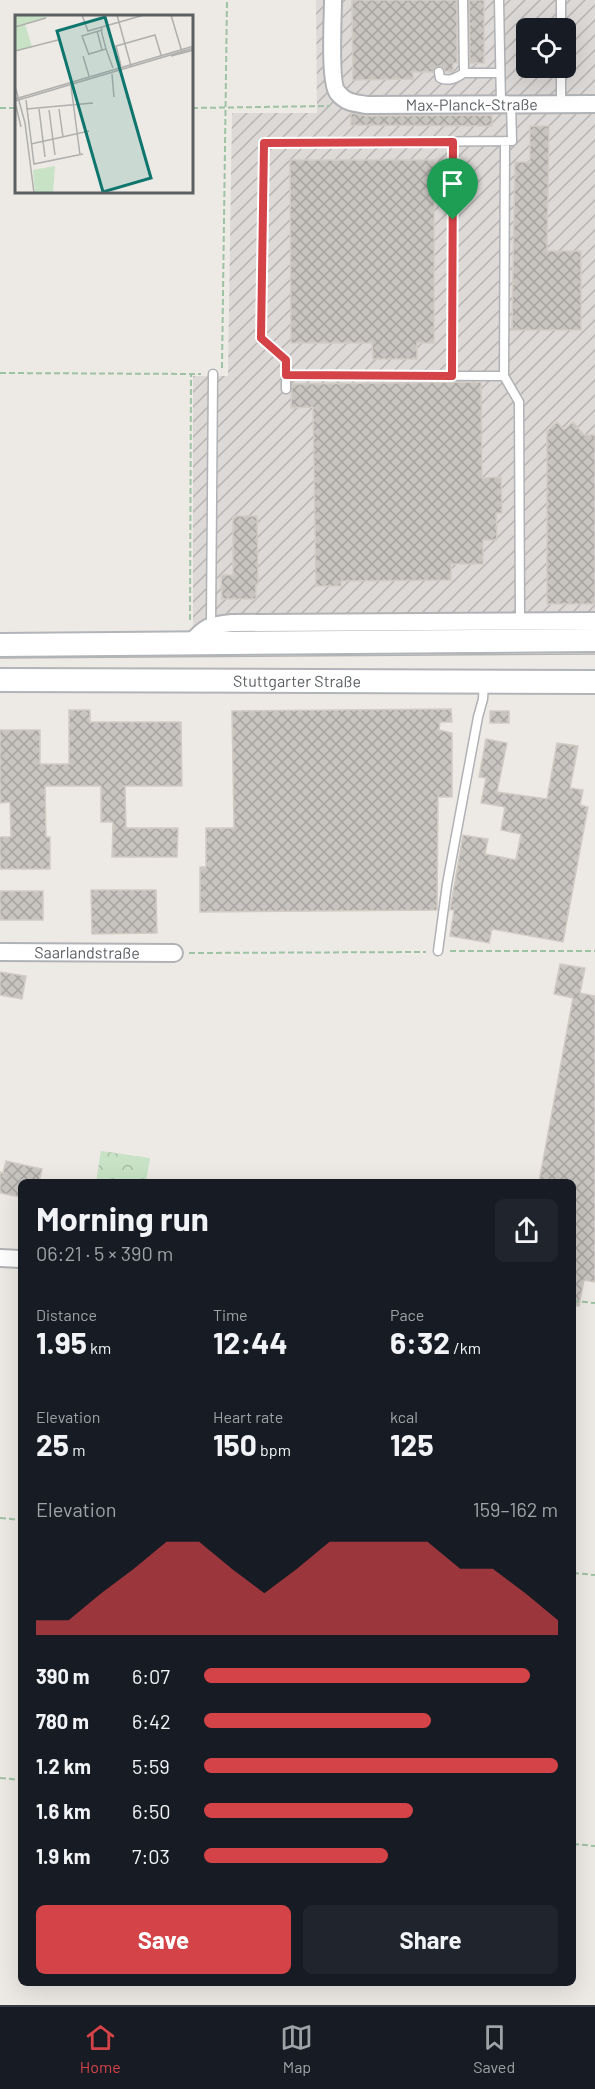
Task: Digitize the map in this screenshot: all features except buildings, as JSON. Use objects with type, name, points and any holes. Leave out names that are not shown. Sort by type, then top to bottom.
[{"type":"main road","points":[[0,645],[595,640]]},
{"type":"main road","name":"Stuttgarter Straße","points":[[0,680],[595,682]]},
{"type":"street","points":[[333,0],[333,77],[336,92],[348,102]]},
{"type":"street","name":"Max-Planck-Straße","points":[[348,102],[368,105],[595,104]]},
{"type":"street","points":[[190,644],[211,624],[595,621]]},
{"type":"street","name":"Saarlandstraße","points":[[0,952],[174,953]]},
{"type":"street","points":[[0,1258],[18,1259]]},
{"type":"lane","points":[[463,0],[464,73]]},
{"type":"lane","points":[[286,389],[286,360],[261,338],[264,143],[512,141],[500,73],[499,0]]},
{"type":"lane","points":[[561,0],[561,18]]},
{"type":"lane","points":[[439,72],[440,78],[444,80],[464,73],[500,73]]},
{"type":"lane","points":[[561,78],[561,104]]},
{"type":"lane","points":[[505,141],[504,376],[519,402],[520,622]]},
{"type":"lane","points":[[452,376],[453,142]]},
{"type":"lane","points":[[211,624],[213,374]]},
{"type":"lane","points":[[286,375],[504,376]]},
{"type":"lane","points":[[438,951],[449,873],[483,699],[484,682]]},
{"type":"path","points":[[0,373],[222,374],[227,0]]},
{"type":"path","points":[[194,108],[325,108],[348,102]]},
{"type":"path","points":[[190,374],[190,644]]},
{"type":"path","points":[[174,953],[595,951]]},
{"type":"path","points":[[576,1301],[595,1303]]},
{"type":"path","points":[[0,1518],[18,1520]]},
{"type":"path","points":[[576,1573],[595,1575]]},
{"type":"path","points":[[0,1778],[18,1780]]},
{"type":"path","points":[[576,1844],[595,1846]]},
{"type":"shaded area","points":[[316,0],[595,0],[595,619],[193,627],[193,376],[228,376],[232,113],[317,113]]},
{"type":"green space","points":[[101,1151],[150,1158],[146,1179],[96,1179]]},
{"type":"tram line","points":[[0,658],[595,654]]},
{"type":"route","points":[[453,142],[453,220],[452,376],[286,375],[286,360],[261,338],[264,143],[453,142]]}]
